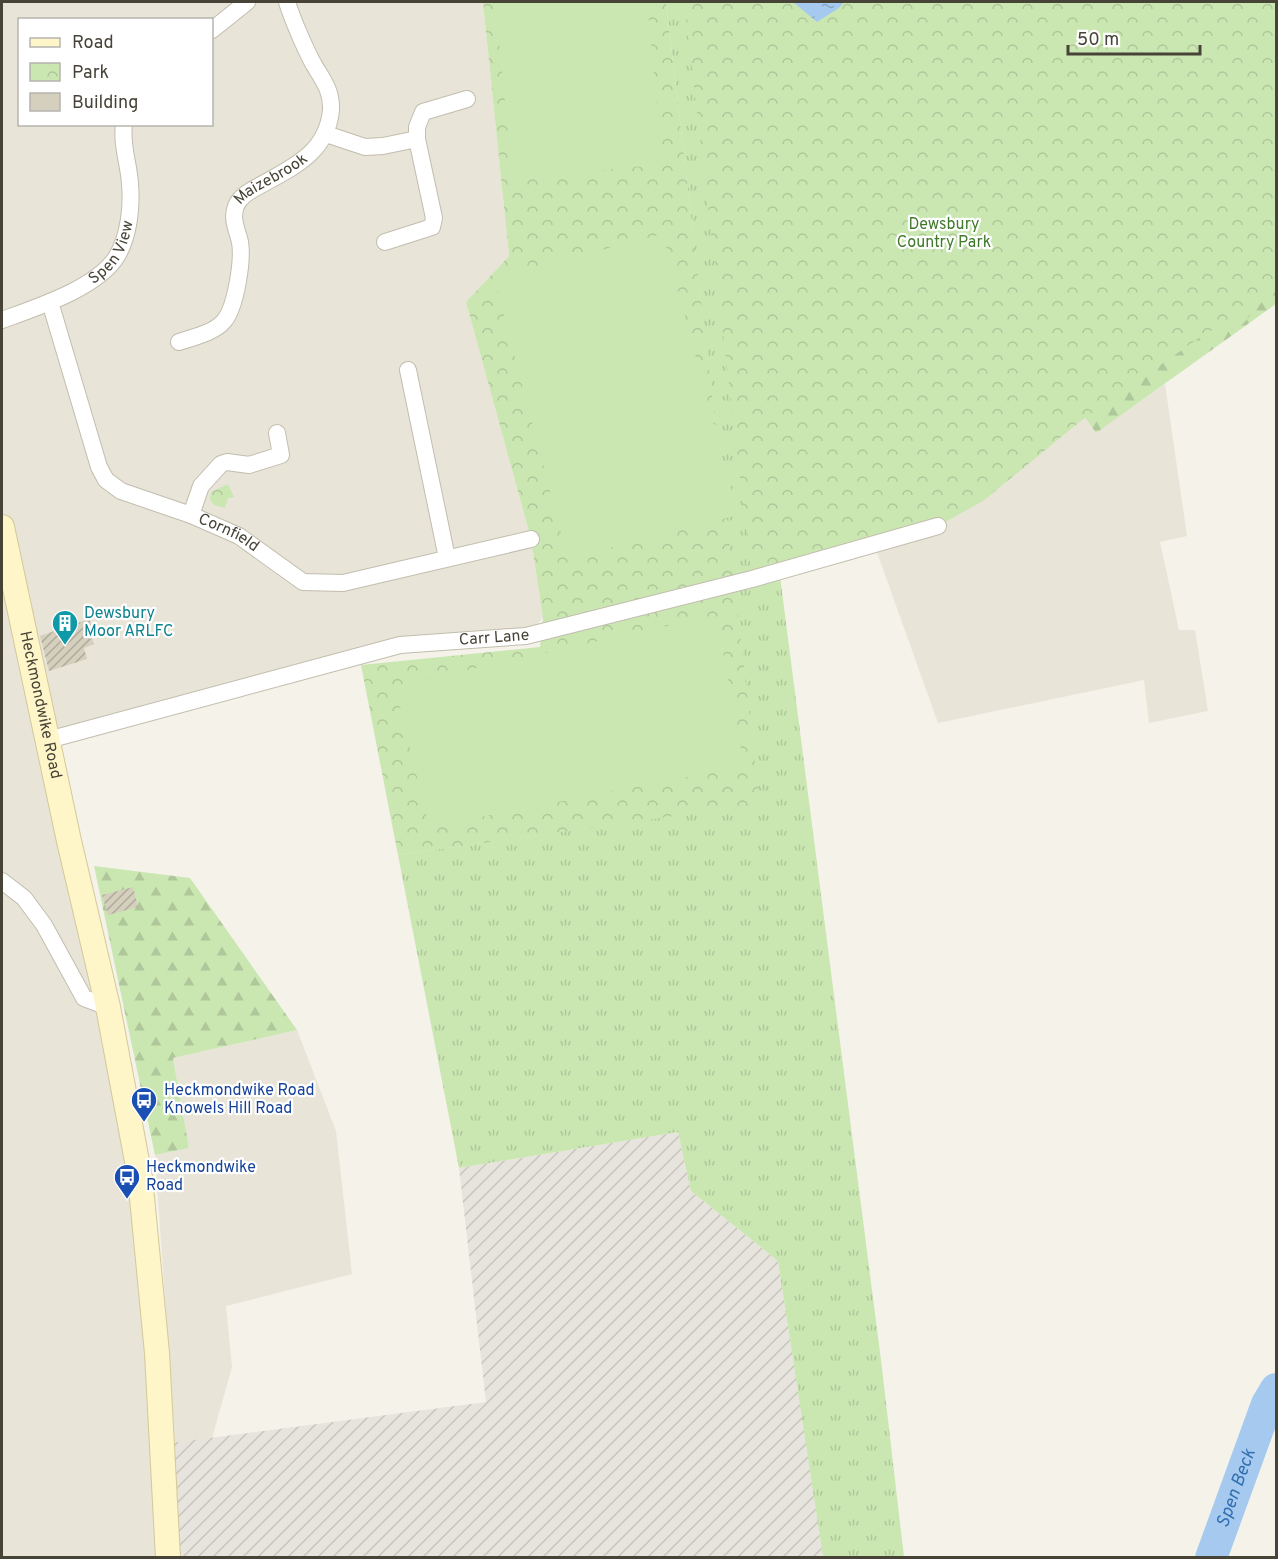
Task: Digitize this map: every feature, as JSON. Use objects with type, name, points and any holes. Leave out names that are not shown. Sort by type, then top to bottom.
[{"type":"main road","name":"Heckmondwike Road","points":[[2,527],[108,1007],[140,1177],[157,1353],[168,1557]]},
{"type":"street","points":[[213,29],[247,2]]},
{"type":"street","points":[[287,2],[313,64],[329,90],[331,110],[326,134],[365,147],[383,146],[417,138]]},
{"type":"street","points":[[385,242],[432,227],[434,218],[417,138],[417,127],[423,112],[467,99]]},
{"type":"street","name":"Spen View","points":[[2,320],[50,302],[105,270],[118,255],[128,224],[130,184],[123,136],[124,126]]},
{"type":"street","name":"Maizebrook","points":[[179,342],[215,328],[224,321],[231,310],[241,255],[234,218],[236,205],[247,193],[315,150],[326,134]]},
{"type":"street","name":"Cornfield","points":[[50,302],[99,468],[106,480],[121,491],[191,514],[239,536],[303,582],[343,583],[531,539]]},
{"type":"street","points":[[408,370],[447,558]]},
{"type":"street","points":[[191,514],[201,486],[221,464],[226,462],[249,465],[281,455],[277,433]]},
{"type":"street","name":"Carr Lane","points":[[48,740],[400,645],[526,636],[752,579],[938,526]]},
{"type":"street","points":[[2,881],[24,898],[44,925],[84,998],[108,1007]]},
{"type":"shaded area","points":[[2,2],[483,2],[509,256],[466,302],[531,539],[543,618],[526,636],[400,645],[48,740],[108,1007],[163,1444],[168,1557],[2,1558]]},
{"type":"shaded area","points":[[1165,384],[1187,536],[1160,542],[1179,630],[1195,630],[1208,711],[1149,723],[1144,680],[938,723],[869,530],[1076,405],[1096,432]]},
{"type":"shaded area","points":[[297,1030],[336,1131],[352,1274],[226,1306],[232,1367],[212,1438],[175,1443],[155,1155],[189,1148],[173,1058]]},
{"type":"shaded area","points":[[678,1132],[691,1191],[778,1261],[823,1557],[168,1557],[163,1444],[486,1402],[459,1168]]},
{"type":"green space","points":[[483,2],[666,2],[760,804],[398,855],[361,665],[540,647],[543,618],[531,539],[466,302],[509,256]]},
{"type":"green space","points":[[495,2],[647,2],[663,164],[513,180]]},
{"type":"green space","points":[[666,2],[706,2],[881,1360],[904,1557],[823,1557],[778,1261],[691,1191],[678,1132],[459,1168],[398,855],[759,803]]},
{"type":"green space","name":"Dewsbury Country Park","points":[[684,2],[1276,2],[1276,286],[1240,327],[1209,331],[1082,420],[983,501],[938,526],[752,579]]},
{"type":"green space","points":[[1276,233],[1276,304],[1096,433],[1065,388]]},
{"type":"green space","points":[[663,234],[738,515],[568,559],[494,278]]},
{"type":"green space","points":[[228,484],[234,497],[228,498],[225,508],[214,505],[210,500],[211,492]]},
{"type":"green space","points":[[716,615],[744,766],[429,827],[395,686]]},
{"type":"green space","points":[[94,866],[190,878],[297,1030],[173,1058],[189,1148],[155,1155]]},
{"type":"water","points":[[793,2],[844,2],[839,8],[817,22]]},
{"type":"building","name":"Dewsbury Moor ARLFC","points":[[89,619],[95,634],[91,636],[94,644],[84,648],[87,659],[49,671],[40,636]]},
{"type":"building","points":[[133,887],[138,907],[108,915],[102,895]]},
{"type":"waterway","name":"Spen Beck","points":[[1211,1558],[1267,1404],[1276,1389]]},
{"type":"place","name":"Dewsbury Moor ARLFC","points":[[65,646]]},
{"type":"place","name":"Heckmondwike Road Knowels Hill Road","points":[[144,1123]]},
{"type":"place","name":"Heckmondwike Road","points":[[127,1200]]}]
